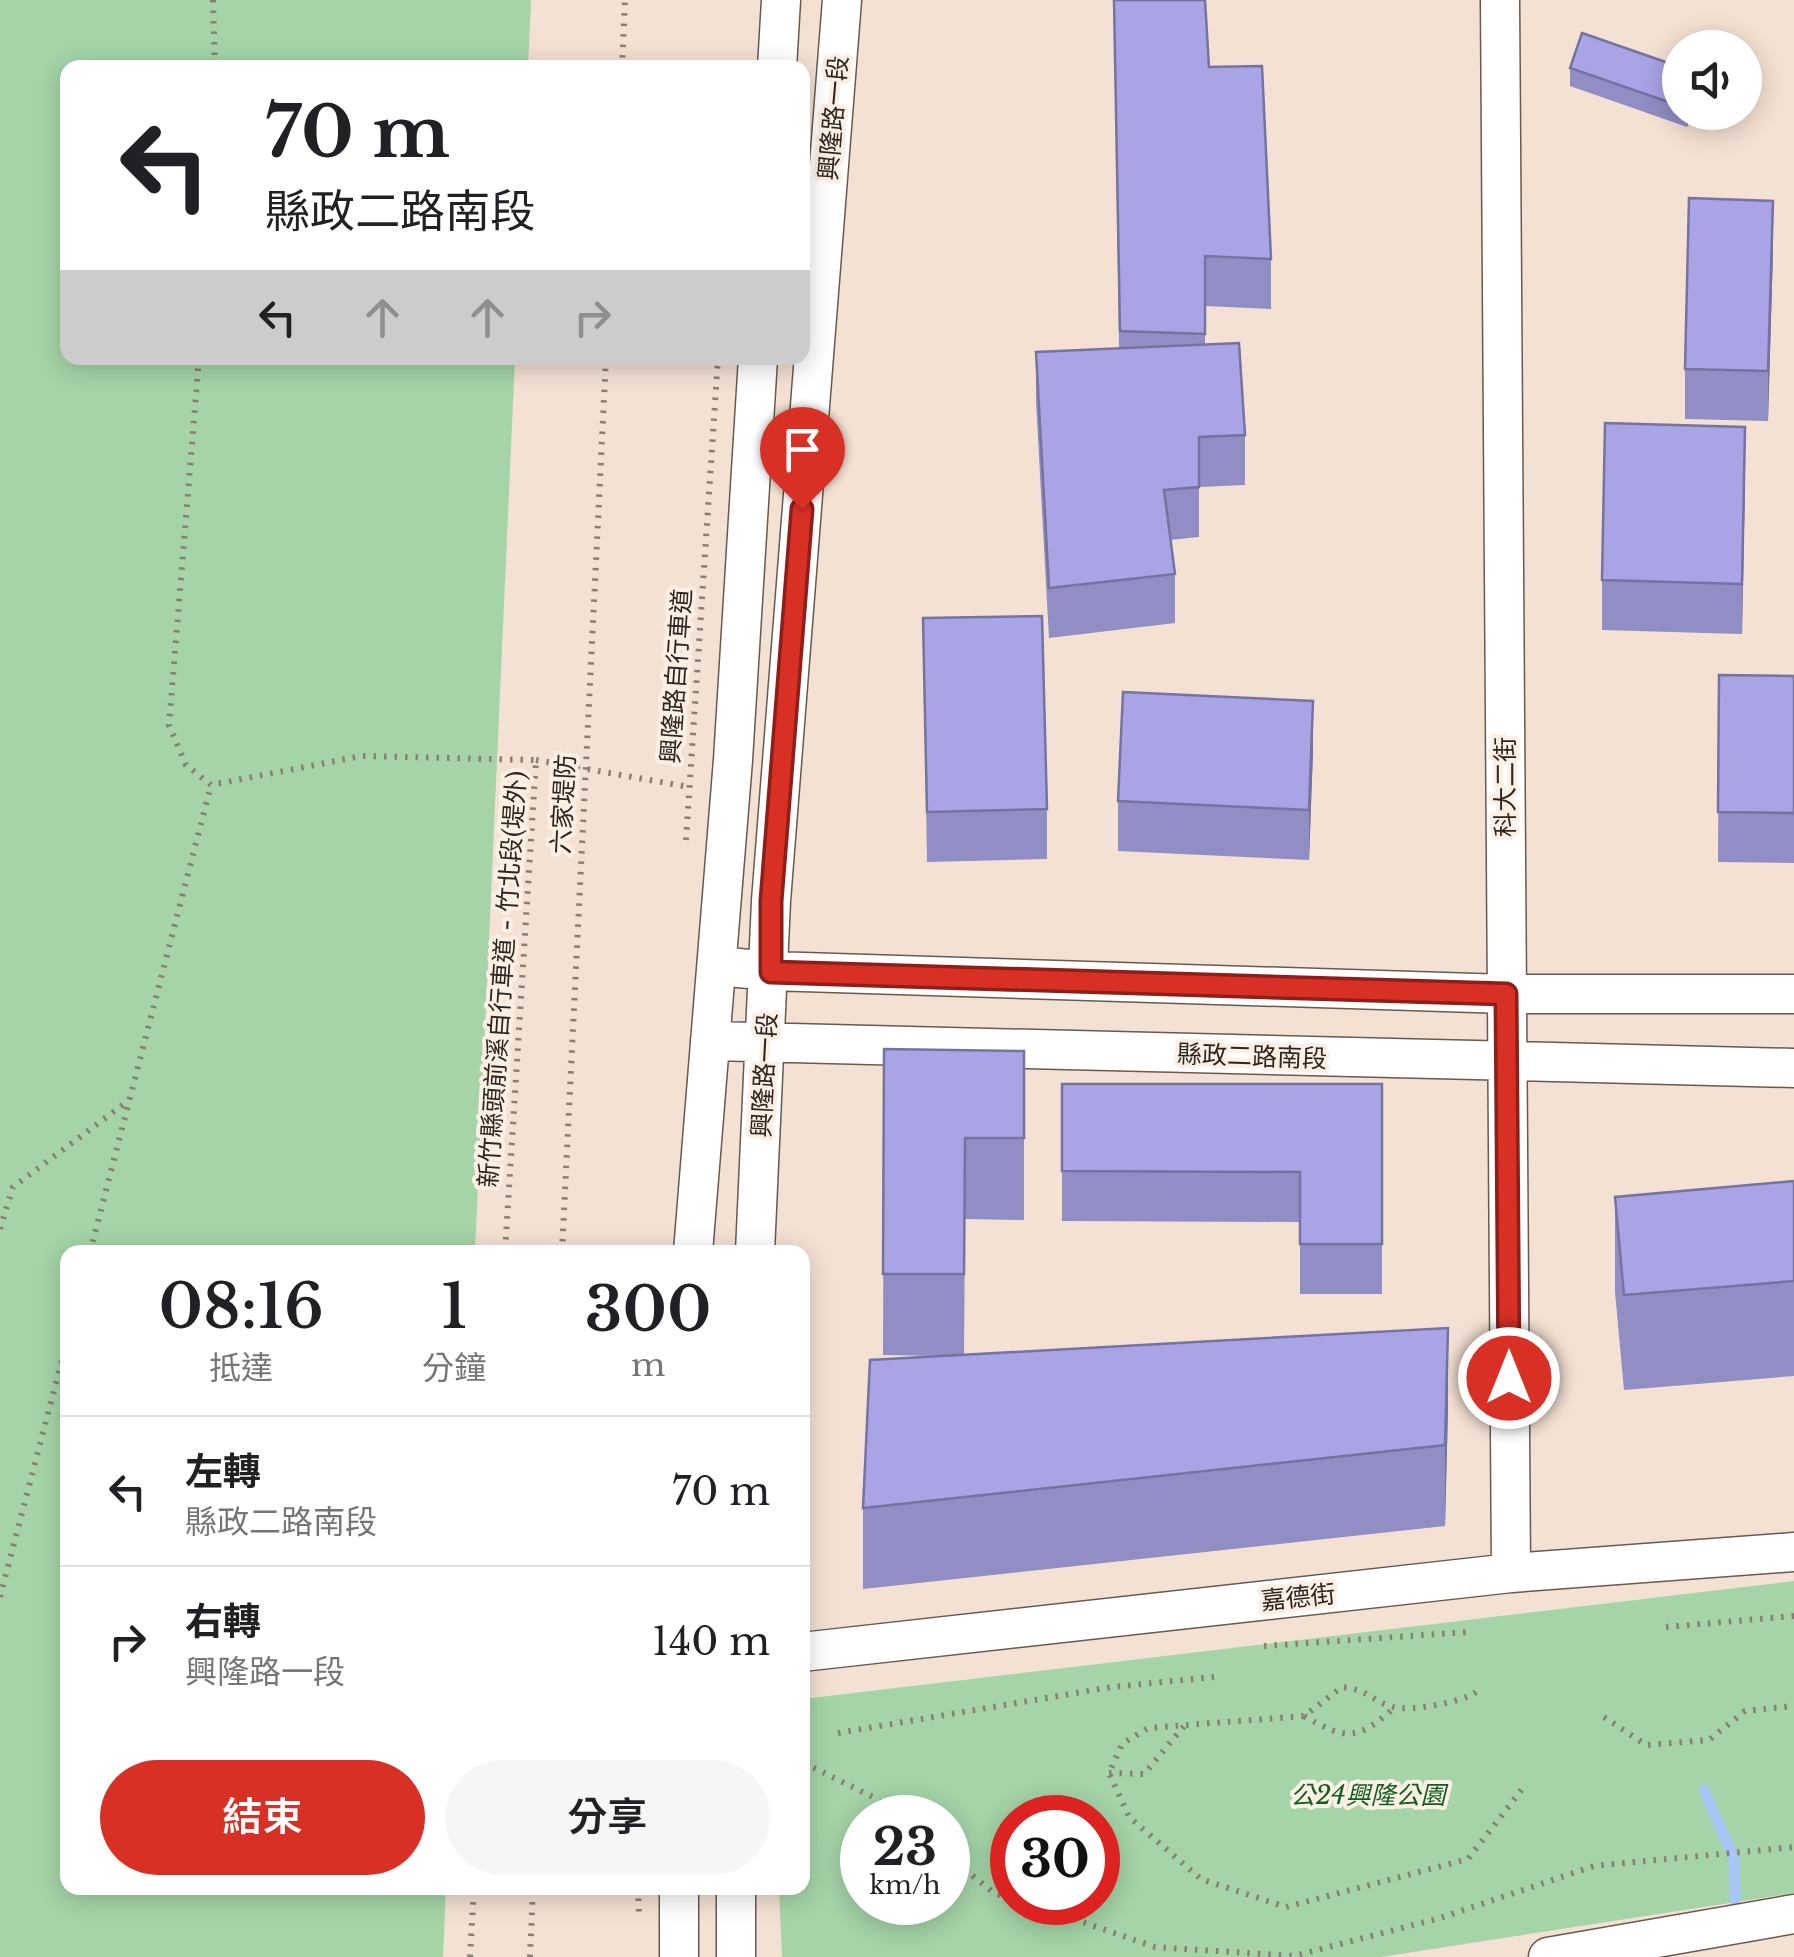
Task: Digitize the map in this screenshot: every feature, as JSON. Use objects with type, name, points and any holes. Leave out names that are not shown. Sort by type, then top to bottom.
[{"type":"street","points":[[777,60],[781,0]]},
{"type":"street","name":"興隆路一段","points":[[755,1245],[762,1041],[771,972],[771,901],[842,0]]},
{"type":"street","name":"科大二街","points":[[1500,0],[1510,1573]]},
{"type":"street","points":[[694,1245],[758,365]]},
{"type":"street","points":[[716,966],[771,972],[1506,994],[1794,994]]},
{"type":"street","name":"縣政二路南段","points":[[710,1040],[1507,1064],[1794,1068]]},
{"type":"street","name":"嘉德街","points":[[810,1651],[1510,1573],[1794,1552]]},
{"type":"street","points":[[679,1895],[679,1957]]},
{"type":"street","points":[[736,1895],[736,1957]]},
{"type":"street","points":[[1548,1957],[1794,1914]]},
{"type":"path","points":[[212,0],[215,60]]},
{"type":"path","points":[[622,60],[625,0]]},
{"type":"path","points":[[92,1245],[211,784],[186,765],[169,725],[198,365]]},
{"type":"path","name":"六家堤防","points":[[562,1245],[606,365]]},
{"type":"path","name":"興隆路自行車道","points":[[685,858],[718,365]]},
{"type":"path","name":"新竹縣頭前溪自行車道 - 竹北段(堤外)","points":[[211,784],[362,756],[536,760],[505,1245]]},
{"type":"path","points":[[536,760],[689,787]]},
{"type":"path","points":[[1,1224],[13,1187],[129,1100]]},
{"type":"path","points":[[0,1597],[60,1368]]},
{"type":"path","points":[[1666,1626],[1794,1616]]},
{"type":"path","points":[[1264,1646],[1468,1632]]},
{"type":"path","points":[[838,1733],[1112,1687],[1214,1677]]},
{"type":"path","points":[[1394,1708],[1365,1690],[1342,1687],[1304,1716],[1148,1728],[1122,1744],[1109,1772],[1130,1817],[1201,1879],[1286,1907],[1468,1859],[1526,1784]]},
{"type":"path","points":[[1304,1716],[1333,1733],[1352,1735],[1372,1728],[1394,1708],[1466,1701],[1476,1692]]},
{"type":"path","points":[[1604,1716],[1646,1745],[1709,1740],[1745,1711],[1794,1706]]},
{"type":"path","points":[[1109,1772],[1144,1774],[1184,1726]]},
{"type":"path","points":[[810,1766],[869,1795]]},
{"type":"path","points":[[1091,1925],[1155,1947],[1294,1956],[1440,1918],[1594,1866],[1757,1847],[1794,1847]]},
{"type":"path","points":[[970,1873],[990,1889]]},
{"type":"path","points":[[470,1957],[474,1895]]},
{"type":"path","points":[[530,1957],[534,1895]]},
{"type":"green space","points":[[0,0],[531,0],[528,60],[60,60],[60,365],[515,365],[475,1245],[60,1245],[60,1895],[446,1895],[443,1957],[0,1957]]},
{"type":"green space","name":"公24興隆公園","points":[[1794,1581],[1794,1893],[1381,1957],[782,1957],[779,1895],[810,1895],[810,1698]]},
{"type":"building","points":[[1114,0],[1205,0],[1209,67],[1262,66],[1271,259],[1205,256],[1205,334],[1120,331]]},
{"type":"building","points":[[1582,33],[1662,61],[1662,100],[1570,68]]},
{"type":"building","points":[[1689,198],[1773,201],[1768,371],[1685,369]]},
{"type":"building","points":[[1239,343],[1245,435],[1199,437],[1199,487],[1164,490],[1175,574],[1049,588],[1036,352]]},
{"type":"building","points":[[1605,423],[1745,427],[1742,584],[1602,580]]},
{"type":"building","points":[[1042,616],[1047,809],[927,812],[923,618]]},
{"type":"building","points":[[1719,675],[1794,676],[1794,813],[1718,812]]},
{"type":"building","points":[[1123,692],[1313,701],[1309,810],[1118,801]]},
{"type":"building","points":[[884,1049],[1024,1051],[1024,1138],[965,1138],[964,1274],[883,1274]]},
{"type":"building","points":[[1062,1084],[1382,1084],[1382,1244],[1300,1244],[1300,1172],[1062,1171]]},
{"type":"building","points":[[1794,1181],[1794,1281],[1624,1295],[1615,1197]]},
{"type":"building","points":[[1448,1328],[1445,1445],[863,1508],[870,1360]]},
{"type":"waterway","points":[[1704,1790],[1734,1859],[1735,1900]]},
{"type":"route","points":[[802,509],[771,901],[771,972],[1506,994],[1509,1378]]}]
